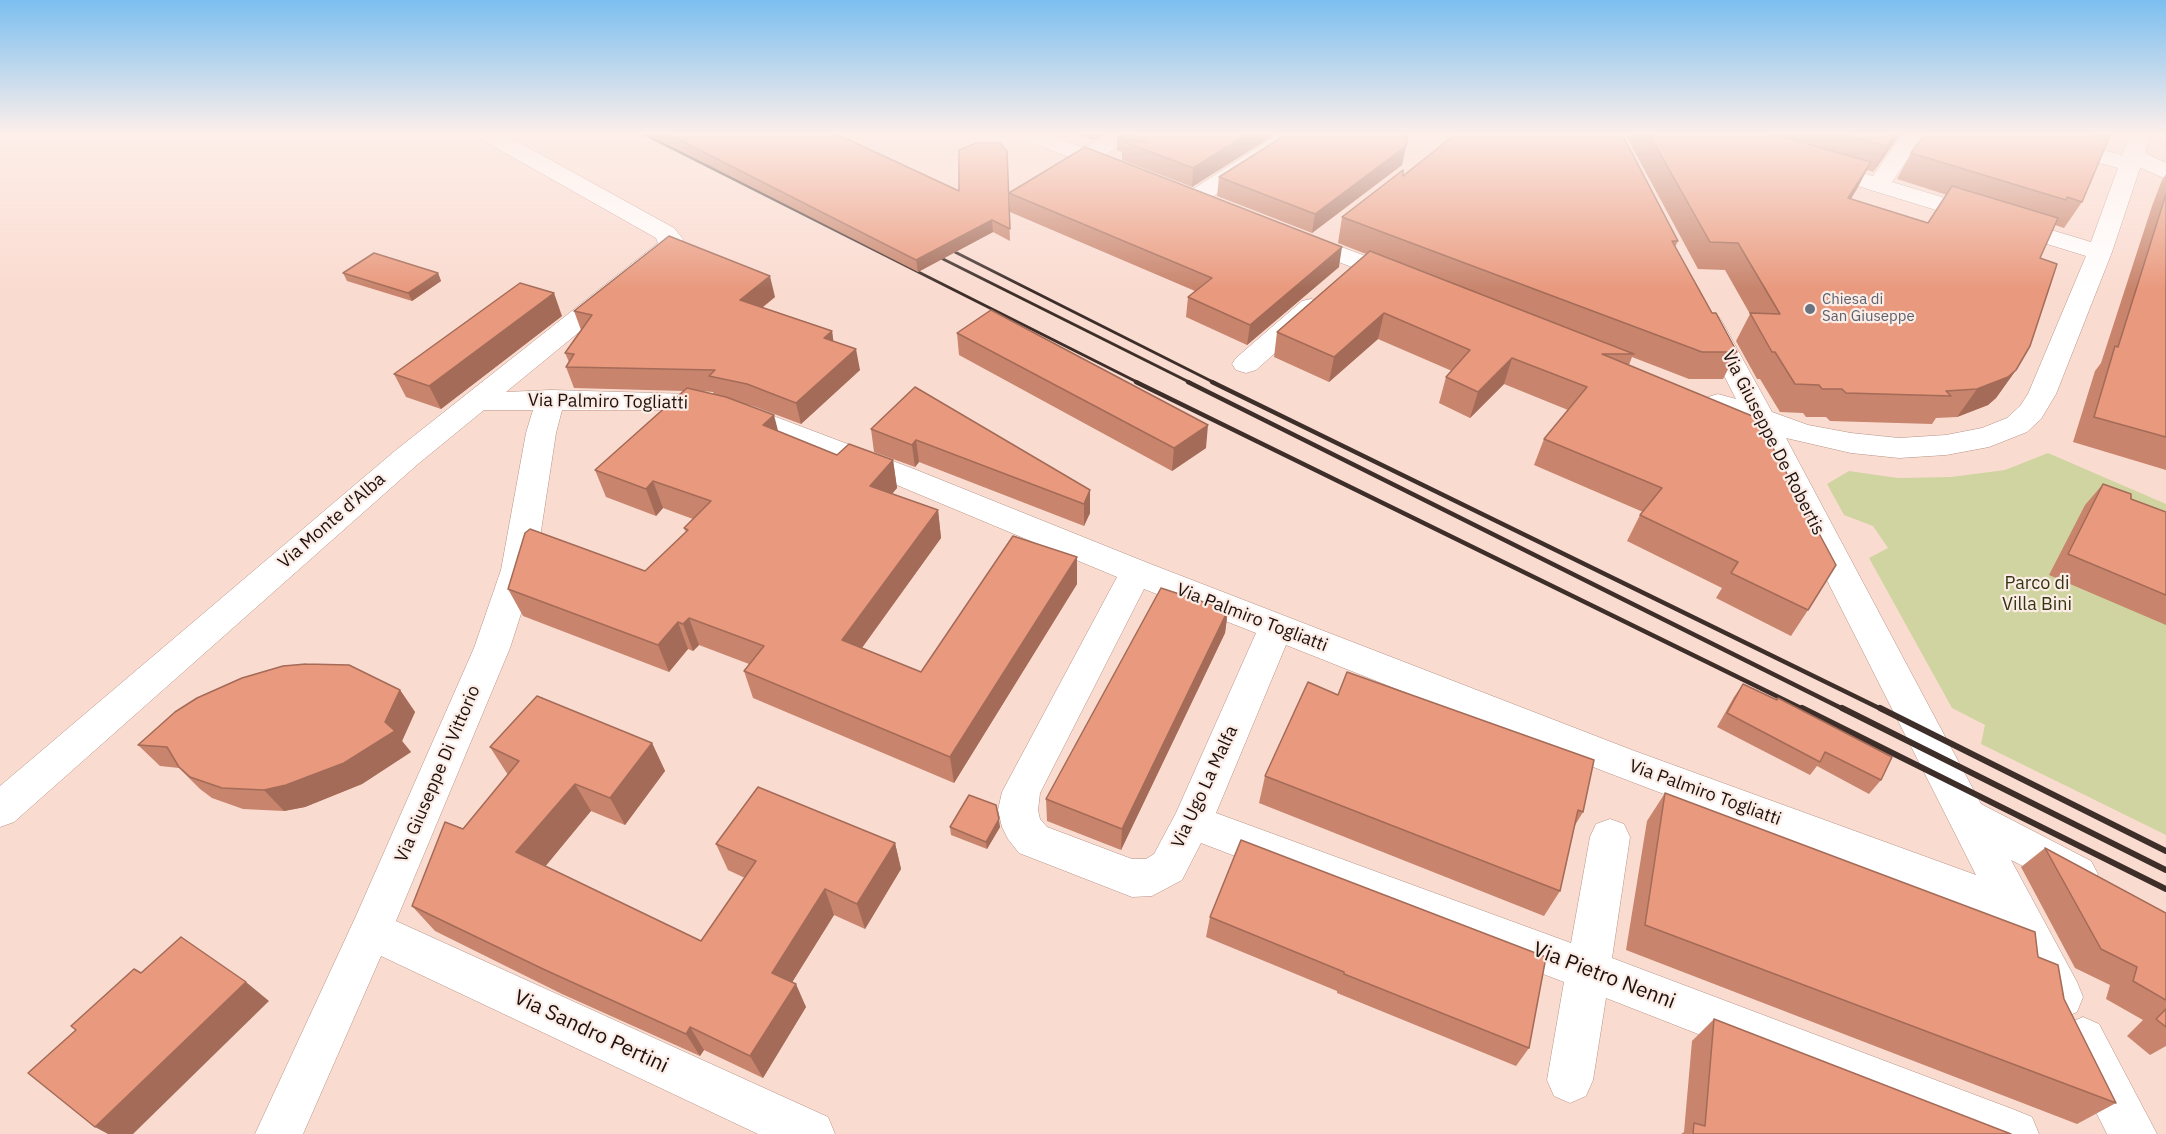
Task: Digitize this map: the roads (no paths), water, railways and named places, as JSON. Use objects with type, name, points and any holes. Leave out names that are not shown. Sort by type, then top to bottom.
[{"type":"street","name":"Via Monte d'Alba","points":[[0,810],[380,480],[672,242],[665,232],[580,185]]},
{"type":"street","points":[[1195,198],[1215,185]]},
{"type":"street","points":[[1882,185],[2100,252]]},
{"type":"street","points":[[1694,394],[1803,434],[1851,443],[1899,448],[1946,445],[1989,437],[2017,424],[2031,412],[2043,394],[2100,252],[2123,185]]},
{"type":"street","points":[[1272,228],[1325,238],[1344,278]]},
{"type":"street","points":[[1246,364],[1344,278],[1417,285]]},
{"type":"street","name":"Via Giuseppe De Robertis","points":[[1702,307],[2013,908],[2133,1134]]},
{"type":"street","name":"Via Palmiro Togliatti","points":[[477,401],[551,399],[658,401],[720,408],[903,476],[1136,572],[1619,761],[2013,908]]},
{"type":"street","name":"Via Giuseppe Di Vittorio","points":[[279,1134],[371,930],[492,648],[518,570],[541,433],[551,399]]},
{"type":"street","name":"Via Ugo La Malfa","points":[[1136,572],[1021,792],[1018,810],[1020,819],[1022,827],[1033,840],[1132,878],[1152,877],[1168,867],[1192,822],[1276,627]]},
{"type":"street","points":[[1967,816],[2114,893]]},
{"type":"street","name":"Via Pietro Nenni","points":[[1192,822],[1588,970],[2015,1134]]},
{"type":"street","points":[[1570,1080],[1610,837]]},
{"type":"street","name":"Via Sandro Pertini","points":[[371,930],[811,1134]]},
{"type":"railway","points":[[745,185],[1139,383]]},
{"type":"railway","points":[[941,245],[1215,383]]},
{"type":"railway","points":[[929,252],[1191,383]]},
{"type":"railway","points":[[1136,382],[1805,710]]},
{"type":"railway","points":[[1188,382],[1845,710]]},
{"type":"railway","points":[[1212,382],[1883,710]]},
{"type":"railway","points":[[1802,708],[2166,889]]},
{"type":"railway","points":[[1842,708],[2166,870]]},
{"type":"railway","points":[[1880,708],[2166,851]]},
{"type":"place","name":"Chiesa di San Giuseppe","points":[[1810,309]]},
{"type":"park label","name":"Parco di Villa Bini","points":[[2037,594]]}]
